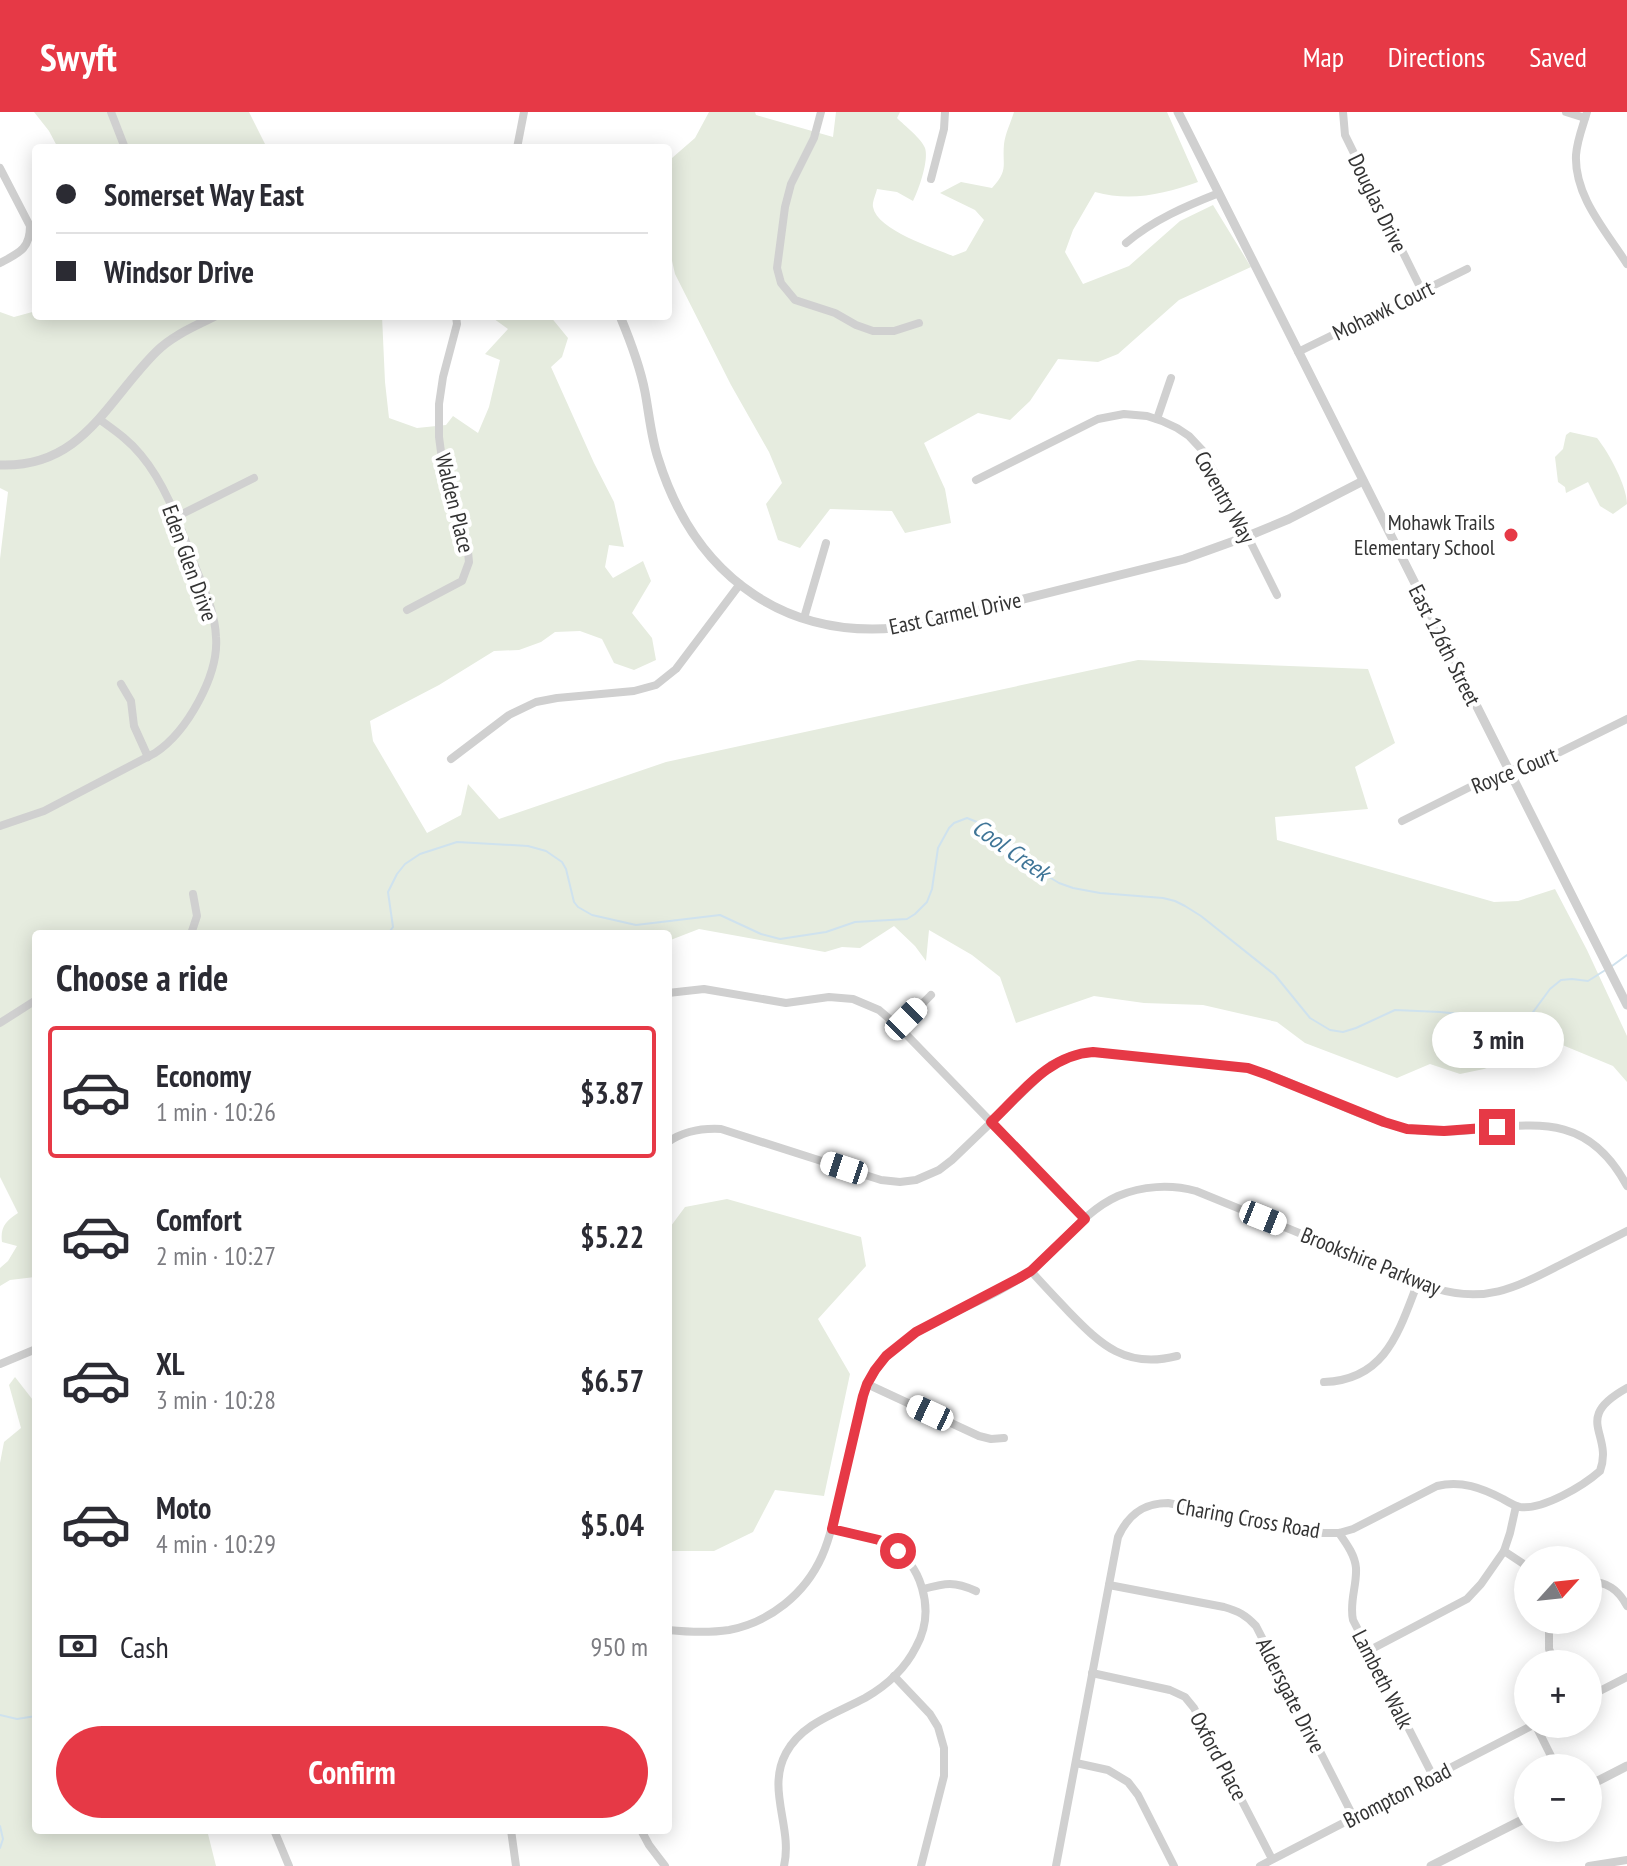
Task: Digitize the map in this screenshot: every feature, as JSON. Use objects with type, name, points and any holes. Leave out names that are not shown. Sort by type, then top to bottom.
[{"type":"street","points":[[111,112],[123,144]]},
{"type":"street","points":[[518,144],[524,112]]},
{"type":"street","points":[[821,112],[814,138],[791,184],[785,207],[777,268],[781,283],[795,300],[835,313],[873,331],[894,331],[919,323]]},
{"type":"street","points":[[931,179],[944,129],[945,112]]},
{"type":"street","name":"East 126th Street","points":[[1178,112],[1627,1005]]},
{"type":"street","name":"Douglas Drive","points":[[1343,112],[1345,135],[1422,291]]},
{"type":"street","points":[[1566,112],[1586,115],[1576,155],[1580,185],[1586,200],[1627,264]]},
{"type":"street","points":[[0,168],[30,226],[30,235],[23,251],[0,263]]},
{"type":"street","points":[[1126,243],[1155,221],[1219,193]]},
{"type":"street","name":"Mohawk Court","points":[[1298,352],[1467,269]]},
{"type":"street","points":[[0,465],[45,458],[74,444],[160,348],[207,320]]},
{"type":"street","name":"Walden Place","points":[[407,610],[462,581],[469,562],[467,542],[444,474],[439,437],[443,377],[456,320]]},
{"type":"street","name":"East Carmel Drive","points":[[622,320],[644,387],[656,455],[672,496],[699,543],[715,562],[766,602],[804,618],[834,626],[864,630],[919,625],[1184,559],[1289,519],[1363,481]]},
{"type":"street","points":[[1157,419],[1171,378]]},
{"type":"street","name":"Coventry Way","points":[[976,480],[1098,419],[1124,414],[1157,419],[1189,436],[1203,451],[1277,595]]},
{"type":"street","name":"Eden Glen Drive","points":[[0,826],[44,811],[167,745],[186,723],[215,661],[217,638],[212,611],[176,517],[156,476],[142,456],[124,437],[99,419]]},
{"type":"street","points":[[176,517],[254,478]]},
{"type":"street","points":[[804,618],[826,543]]},
{"type":"street","points":[[451,759],[509,715],[536,702],[634,691],[656,685],[676,669],[740,584]]},
{"type":"street","points":[[121,684],[131,701],[134,726],[148,757]]},
{"type":"street","name":"Royce Court","points":[[1402,821],[1490,777],[1544,760],[1627,719]]},
{"type":"street","points":[[192,930],[197,916],[193,894]]},
{"type":"street","points":[[672,993],[704,989],[786,1003],[829,997],[853,999],[879,1010],[1085,1219]]},
{"type":"street","points":[[899,1027],[931,995]]},
{"type":"street","points":[[0,1023],[32,1003]]},
{"type":"street","points":[[672,1139],[695,1130],[721,1129],[871,1177],[900,1182],[916,1180],[939,1170],[1045,1070],[1077,1054],[1102,1053],[1235,1066],[1268,1075],[1407,1129],[1444,1131],[1537,1125],[1567,1130],[1587,1138],[1604,1152],[1613,1161],[1627,1186]]},
{"type":"street","name":"Brookshire Parkway","points":[[672,1630],[731,1629],[755,1622],[789,1600],[807,1581],[823,1554],[832,1529],[863,1396],[875,1370],[886,1356],[909,1336],[1031,1271],[1108,1201],[1137,1190],[1186,1188],[1418,1282],[1472,1296],[1501,1292],[1524,1284],[1627,1231]]},
{"type":"street","points":[[1031,1271],[1106,1347],[1127,1356],[1148,1359],[1177,1356]]},
{"type":"street","points":[[1324,1382],[1352,1378],[1381,1359],[1394,1341],[1418,1282]]},
{"type":"street","points":[[0,1364],[32,1351]]},
{"type":"street","points":[[867,1384],[979,1436],[1004,1438]]},
{"type":"street","points":[[1368,1651],[1467,1599],[1504,1551],[1516,1506],[1561,1497],[1600,1471],[1603,1457],[1596,1419],[1606,1402],[1627,1388]]},
{"type":"street","name":"Charing Cross Road","points":[[1092,1673],[1118,1537],[1130,1516],[1142,1507],[1168,1503],[1323,1533],[1339,1533],[1353,1529],[1437,1486],[1448,1484],[1483,1489],[1516,1506]]},
{"type":"street","points":[[784,1866],[786,1837],[777,1790],[781,1764],[788,1750],[813,1725],[868,1696],[894,1676],[915,1651],[926,1618],[923,1589],[904,1557],[890,1545],[832,1529]]},
{"type":"street","name":"Lambeth Walk","points":[[1339,1533],[1355,1563],[1353,1620],[1433,1776]]},
{"type":"street","points":[[1504,1551],[1514,1558]]},
{"type":"street","points":[[923,1589],[955,1583],[976,1591]]},
{"type":"street","points":[[1602,1583],[1614,1588],[1627,1606]]},
{"type":"street","name":"Aldersgate Drive","points":[[1109,1585],[1224,1607],[1248,1618],[1256,1626],[1354,1818]]},
{"type":"street","points":[[1056,1866],[1092,1673]]},
{"type":"street","name":"Oxford Place","points":[[1092,1673],[1170,1690],[1185,1697],[1194,1708],[1272,1859]]},
{"type":"street","points":[[894,1676],[930,1714],[938,1727],[944,1748],[944,1776],[921,1866]]},
{"type":"street","points":[[1602,1690],[1627,1677]]},
{"type":"street","name":"Brompton Road","points":[[1260,1866],[1514,1735]]},
{"type":"street","points":[[1076,1763],[1108,1770],[1128,1782],[1138,1795],[1174,1866]]},
{"type":"street","points":[[1602,1779],[1627,1766]]},
{"type":"street","points":[[1431,1866],[1514,1824]]},
{"type":"street","points":[[276,1834],[289,1866]]},
{"type":"street","points":[[512,1834],[516,1866]]},
{"type":"street","points":[[643,1834],[665,1866]]},
{"type":"street","points":[[1589,1866],[1627,1860]]},
{"type":"shaded area","points":[[34,112],[249,112],[265,144],[56,144]]},
{"type":"shaded area","points":[[709,112],[755,112],[756,115],[833,137],[836,112],[900,112],[897,118],[925,148],[923,174],[913,201],[897,192],[877,189],[873,207],[877,215],[895,231],[953,256],[966,251],[984,220],[975,210],[940,193],[961,182],[992,188],[1003,172],[1005,140],[1014,112],[1167,112],[1198,182],[1147,195],[1122,196],[1095,192],[1073,230],[1065,252],[1083,284],[1129,266],[1180,221],[1213,205],[1251,267],[1179,300],[1118,354],[1098,362],[1058,359],[1030,401],[1010,420],[978,413],[924,443],[945,489],[951,523],[905,533],[892,511],[830,509],[800,548],[778,540],[766,504],[782,483],[769,452],[675,274],[672,261],[672,158],[695,138]]},
{"type":"shaded area","points":[[0,312],[14,317],[32,312],[32,320],[382,320],[389,418],[417,428],[446,425],[453,416],[478,433],[489,407],[500,360],[485,354],[508,329],[496,320],[553,320],[568,338],[562,357],[551,367],[614,502],[624,547],[609,545],[605,567],[613,578],[643,561],[651,581],[632,613],[652,638],[656,660],[634,670],[614,663],[602,639],[580,631],[555,632],[541,642],[519,650],[494,651],[439,685],[370,721],[373,741],[427,833],[461,815],[468,784],[499,819],[666,762],[1138,660],[1368,669],[1395,743],[1355,767],[1368,809],[1275,817],[1277,840],[1494,902],[1518,901],[1555,889],[1627,1036],[1627,1082],[1613,1066],[1560,1044],[1541,1046],[1529,1065],[1508,1060],[1460,1074],[1430,1064],[1397,1078],[1305,1043],[1277,1022],[1203,1005],[1144,1003],[1094,996],[1016,1023],[1000,977],[972,955],[929,930],[926,961],[894,926],[860,948],[842,947],[825,952],[699,929],[672,939],[672,930],[32,930],[32,1277],[10,1280],[0,1286],[0,1268],[17,1246],[2,1242],[2,1232],[7,1222],[18,1213],[0,1177],[0,559],[8,492],[0,488]]},
{"type":"shaded area","points":[[1570,432],[1597,438],[1612,461],[1621,479],[1627,504],[1613,514],[1600,506],[1588,482],[1566,493],[1565,487],[1558,482],[1555,457],[1563,449],[1566,435]]},
{"type":"shaded area","points":[[727,1199],[861,1237],[866,1266],[818,1319],[850,1374],[824,1496],[775,1490],[753,1532],[714,1551],[672,1551],[672,1225],[685,1207]]},
{"type":"shaded area","points":[[15,1377],[32,1399],[32,1834],[208,1834],[216,1866],[0,1866],[0,1463],[4,1442],[21,1428],[9,1385]]},
{"type":"waterway","name":"Cool Creek","points":[[391,930],[388,892],[397,874],[420,854],[457,842],[528,846],[546,851],[562,862],[578,907],[592,915],[636,925],[720,915],[761,934],[780,939],[826,932],[855,922],[907,919],[927,902],[938,848],[949,828],[967,818],[977,822],[1059,883],[1100,893],[1163,898],[1185,906],[1275,975],[1310,1018],[1330,1030],[1343,1032],[1395,1010],[1471,1015],[1496,1030],[1506,1030],[1525,1023],[1550,989],[1561,980],[1588,981],[1607,969]]},
{"type":"waterway","name":"Cool Creek","points":[[1612,966],[1627,955]]},
{"type":"waterway","name":"Cool Creek","points":[[0,1715],[17,1719],[32,1717]]},
{"type":"waterway","name":"Cool Creek","points":[[0,1826],[3,1839],[0,1848]]},
{"type":"place","name":"Mohawk Trails Elementary School","points":[[1511,535]]},
{"type":"route","points":[[898,1551],[879,1540],[832,1529],[863,1396],[875,1370],[901,1342],[1031,1271],[1085,1219],[991,1122],[1051,1065],[1071,1056],[1093,1052],[1235,1066],[1268,1075],[1396,1127],[1417,1131],[1497,1127]]}]
